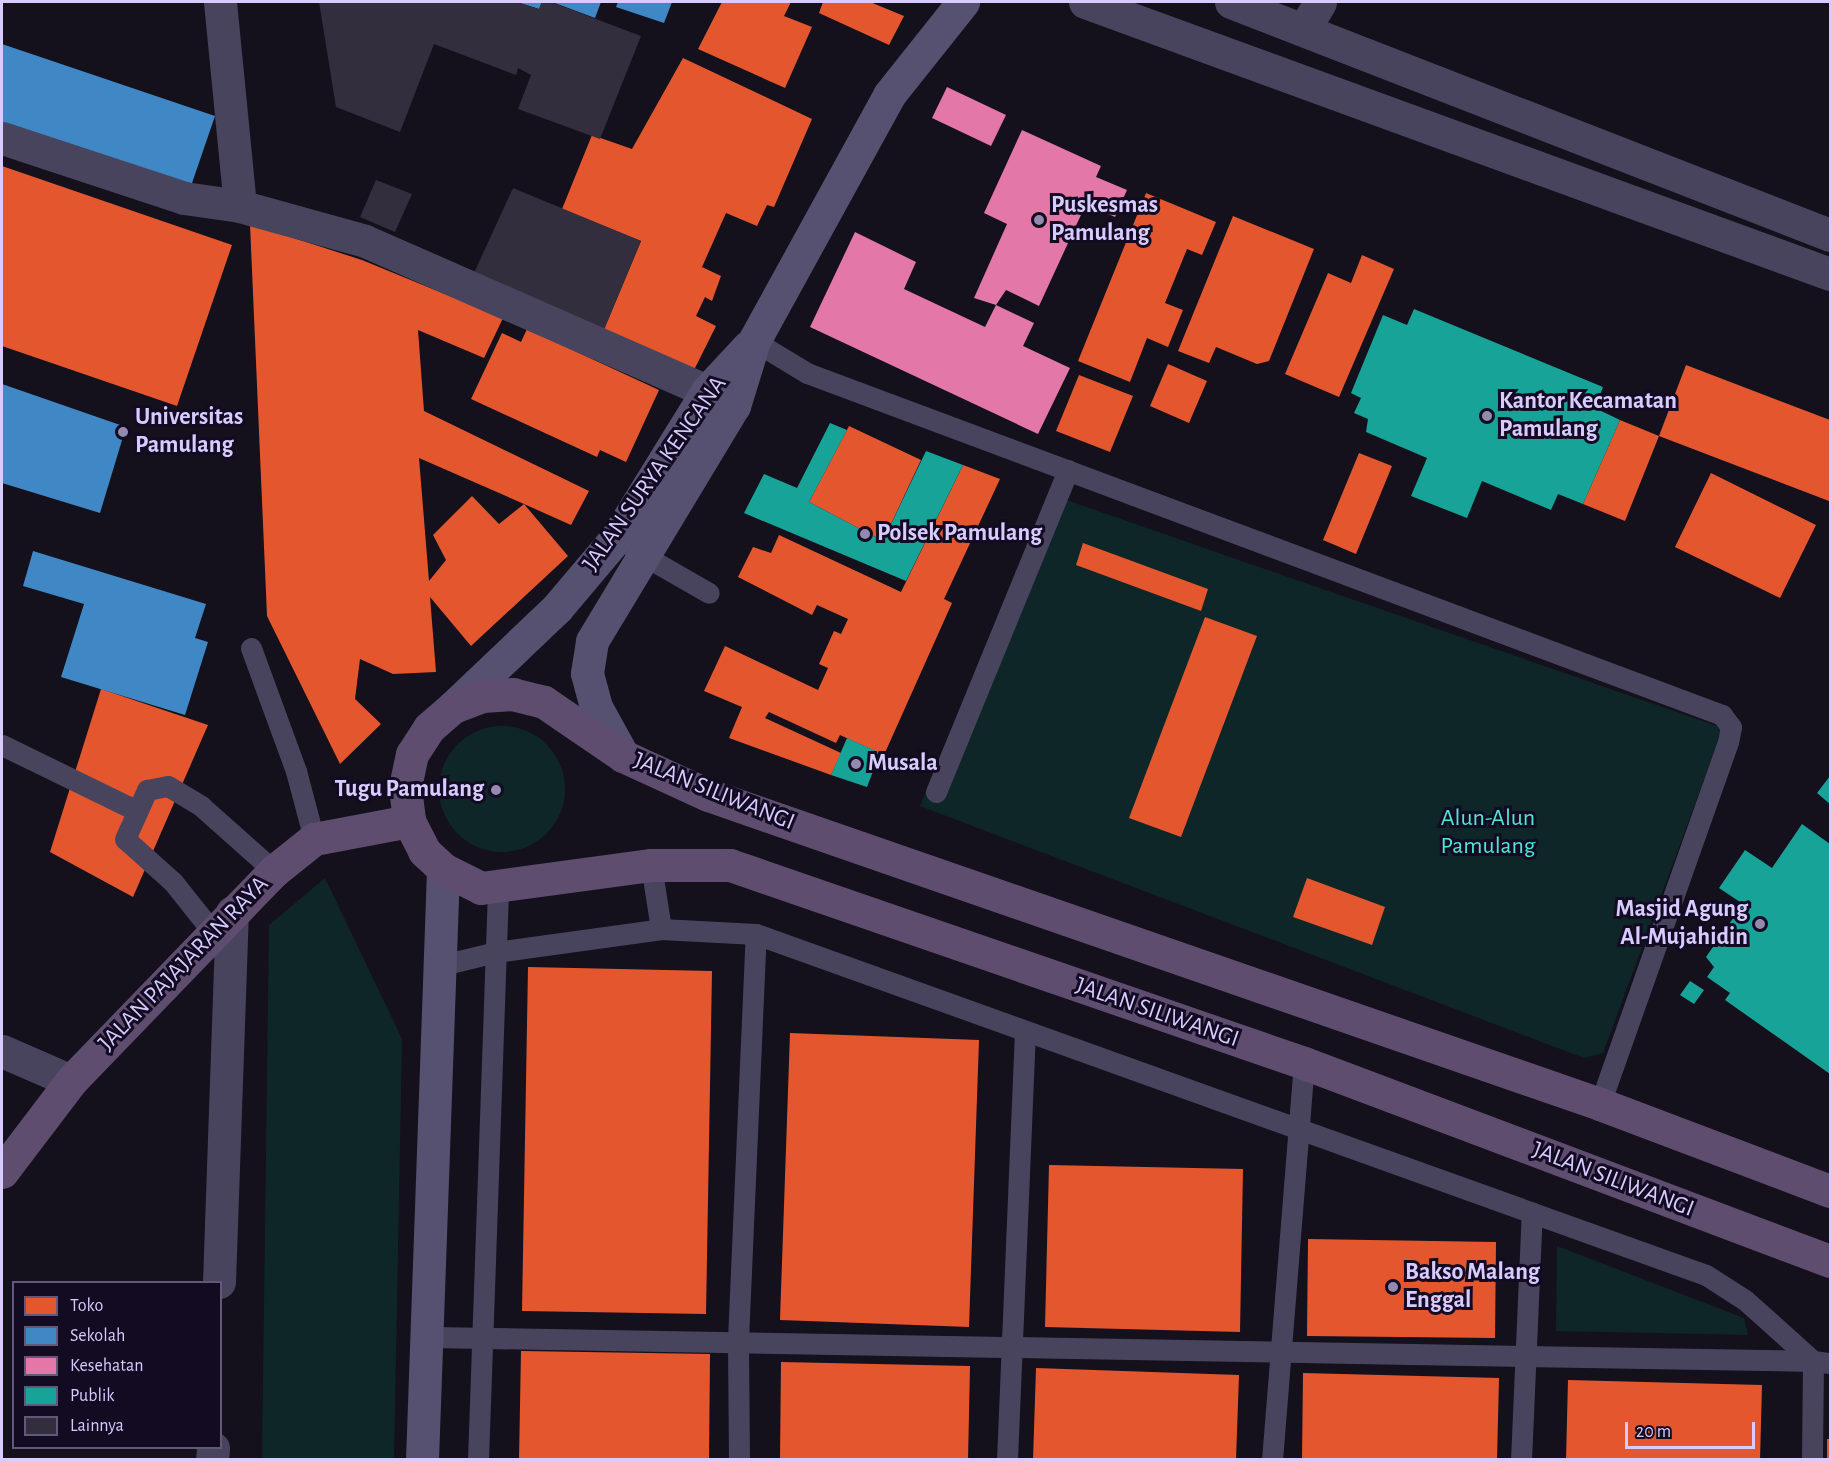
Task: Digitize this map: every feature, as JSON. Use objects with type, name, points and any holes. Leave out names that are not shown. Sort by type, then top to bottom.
[{"type":"main road","name":"JALAN SURYA KENCANA","points":[[623,756],[596,707],[587,673],[592,642],[734,406],[754,341],[889,94],[963,2]]},
{"type":"main road","name":"JALAN SURYA KENCANA","points":[[453,707],[557,608],[617,537],[707,391],[754,341]]},
{"type":"main road","name":"JALAN SILIWANGI","points":[[1830,1191],[1600,1104],[719,799],[623,756],[544,702],[513,694],[482,696],[453,707],[429,728],[412,754],[405,787],[409,821],[424,851],[443,869],[481,888],[498,889],[651,865],[730,866],[1304,1063],[1830,1261]]},
{"type":"main road","name":"JALAN PAJAJARAN RAYA","points":[[2,1172],[71,1081],[222,922],[274,871],[314,839],[409,821]]},
{"type":"main road","points":[[422,1460],[430,1337],[438,966],[443,869]]},
{"type":"street","points":[[220,2],[240,206]]},
{"type":"street","points":[[1085,2],[1555,171],[1830,274]]},
{"type":"street","points":[[1231,2],[1830,235]]},
{"type":"street","points":[[1304,29],[1320,2]]},
{"type":"street","points":[[1555,171],[1566,133]]},
{"type":"street","points":[[2,138],[184,198],[240,206],[365,241],[707,391]]},
{"type":"street","points":[[219,1281],[222,922]]},
{"type":"street","points":[[2,1051],[71,1081]]},
{"type":"lane","points":[[754,341],[807,373],[1722,715],[1731,727],[1728,742],[1600,1104]]},
{"type":"lane","points":[[936,792],[1068,470]]},
{"type":"lane","points":[[617,537],[644,557],[709,593]]},
{"type":"lane","points":[[251,648],[296,771],[314,839]]},
{"type":"lane","points":[[2,745],[135,810]]},
{"type":"lane","points":[[222,922],[130,847],[125,839],[135,810],[147,790],[168,786],[201,806],[274,871]]},
{"type":"lane","points":[[651,865],[661,929]]},
{"type":"lane","points":[[478,1460],[498,889]]},
{"type":"lane","points":[[438,966],[496,952],[661,929],[756,934],[1295,1130],[1706,1275],[1745,1300],[1822,1362]]},
{"type":"lane","points":[[739,1460],[738,1340],[756,934]]},
{"type":"lane","points":[[1007,1460],[1025,1031]]},
{"type":"lane","points":[[1272,1460],[1276,1350],[1295,1130],[1304,1063]]},
{"type":"lane","points":[[1521,1460],[1522,1355],[1532,1212]]},
{"type":"lane","points":[[430,1337],[738,1340],[1822,1362]]},
{"type":"lane","points":[[1812,1460],[1822,1362]]},
{"type":"green space","name":"Alun-Alun Pamulang","points":[[1049,494],[1723,728],[1603,1053],[1584,1058],[920,806]]},
{"type":"green space","points":[[502,726],[526,731],[546,745],[560,765],[565,789],[560,813],[546,833],[526,847],[502,852],[478,847],[458,833],[444,813],[439,789],[444,765],[458,745],[478,731]]},
{"type":"green space","points":[[325,878],[402,1039],[394,1459],[262,1459],[269,925]]},
{"type":"green space","points":[[1557,1246],[1744,1318],[1748,1335],[1556,1331]]},
{"type":"building: Toko","points":[[722,2],[791,2],[784,16],[812,27],[785,88],[698,49]]},
{"type":"building: Toko","points":[[823,2],[870,2],[904,16],[889,45],[819,13]]},
{"type":"building: Toko","points":[[683,58],[812,119],[774,207],[767,205],[757,226],[726,213],[702,267],[721,276],[712,301],[705,297],[696,316],[716,326],[694,370],[603,332],[641,241],[562,209],[592,135],[632,149]]},
{"type":"building: Toko","points":[[2,166],[232,245],[177,406],[2,346]]},
{"type":"building: Toko","points":[[1146,193],[1216,222],[1202,255],[1187,249],[1165,303],[1183,310],[1168,347],[1147,338],[1130,382],[1078,361]]},
{"type":"building: Toko","points":[[1233,216],[1314,249],[1269,361],[1257,364],[1216,347],[1209,363],[1178,351]]},
{"type":"building: Toko","points":[[250,224],[362,260],[503,318],[484,358],[418,330],[424,411],[589,491],[571,525],[524,504],[568,556],[471,646],[430,597],[436,672],[393,674],[360,659],[355,699],[381,724],[340,764],[267,616]],"holes":[[[419,458],[524,504],[499,524],[472,496],[433,535],[446,560],[429,581]]]},
{"type":"building: Toko","points":[[1362,255],[1394,269],[1339,397],[1285,374],[1328,273],[1351,283]]},
{"type":"building: Toko","points":[[527,329],[659,390],[626,462],[600,450],[597,457],[471,399],[502,333],[521,342]]},
{"type":"building: Toko","points":[[1168,364],[1207,381],[1189,423],[1150,406]]},
{"type":"building: Toko","points":[[1686,365],[1830,420],[1829,501],[1659,436]]},
{"type":"building: Toko","points":[[1079,375],[1133,396],[1110,452],[1056,431]]},
{"type":"building: Toko","points":[[1620,420],[1659,436],[1625,521],[1583,504]]},
{"type":"building: Toko","points":[[849,426],[921,460],[883,541],[809,502]]},
{"type":"building: Toko","points":[[1359,453],[1392,466],[1356,554],[1323,540]]},
{"type":"building: Toko","points":[[963,465],[1000,479],[944,599],[952,603],[884,755],[840,735],[836,743],[769,712],[765,718],[841,753],[831,775],[729,738],[742,707],[704,691],[725,646],[818,690],[828,668],[819,664],[834,631],[841,634],[848,619],[817,605],[812,615],[738,577],[753,547],[771,553],[779,535],[901,592]]},
{"type":"building: Toko","points":[[1711,473],[1816,525],[1780,598],[1675,547]]},
{"type":"building: Toko","points":[[1083,543],[1208,589],[1201,611],[1076,565]]},
{"type":"building: Toko","points":[[1205,617],[1257,636],[1181,837],[1129,818]]},
{"type":"building: Toko","points":[[101,689],[208,725],[133,897],[50,852]]},
{"type":"building: Toko","points":[[1307,878],[1385,907],[1372,945],[1293,917]]},
{"type":"building: Toko","points":[[528,967],[712,971],[706,1314],[522,1311]]},
{"type":"building: Toko","points":[[790,1033],[979,1040],[969,1327],[780,1320]]},
{"type":"building: Toko","points":[[1049,1165],[1243,1169],[1240,1332],[1045,1327]]},
{"type":"building: Toko","points":[[1308,1239],[1496,1242],[1495,1338],[1307,1336]]},
{"type":"building: Toko","points":[[521,1351],[710,1354],[709,1460],[519,1460]]},
{"type":"building: Toko","points":[[781,1362],[970,1366],[968,1460],[780,1460]]},
{"type":"building: Toko","points":[[1036,1368],[1239,1375],[1236,1460],[1033,1460]]},
{"type":"building: Toko","points":[[1303,1373],[1499,1378],[1497,1460],[1302,1460]]},
{"type":"building: Toko","points":[[1568,1380],[1762,1385],[1760,1460],[1566,1460]]},
{"type":"building: Toko","points":[[1827,1439],[1830,1439],[1830,1460],[1827,1460]]},
{"type":"building: Sekolah","points":[[517,2],[542,2],[539,9]]},
{"type":"building: Sekolah","points":[[552,2],[601,2],[595,18]]},
{"type":"building: Sekolah","points":[[618,2],[672,2],[664,23],[616,7]]},
{"type":"building: Sekolah","points":[[2,44],[215,116],[191,186],[2,122]]},
{"type":"building: Sekolah","points":[[2,384],[126,427],[100,513],[2,483]]},
{"type":"building: Sekolah","points":[[33,551],[206,604],[195,638],[208,642],[185,715],[61,677],[84,604],[23,586]]},
{"type":"building: Kesehatan","points":[[947,87],[1006,115],[991,146],[932,118]]},
{"type":"building: Kesehatan","name":"Puskesmas Pamulang","points":[[1022,130],[1101,166],[1096,177],[1127,190],[1115,217],[1086,204],[1039,306],[1006,290],[996,305],[974,298],[1007,224],[984,213]]},
{"type":"building: Kesehatan","points":[[855,232],[916,262],[904,289],[985,327],[996,305],[1034,323],[1023,346],[1070,368],[1038,434],[810,327]]},
{"type":"building: Publik","name":"Kantor Kecamatan Pamulang","points":[[1414,309],[1603,387],[1595,408],[1620,420],[1583,504],[1558,494],[1551,510],[1482,481],[1467,518],[1411,496],[1427,458],[1366,432],[1368,419],[1354,413],[1361,398],[1351,393],[1383,315],[1407,325]]},
{"type":"building: Publik","points":[[830,423],[847,430],[809,502],[883,541],[926,451],[963,465],[906,581],[744,513],[764,474],[797,488]]},
{"type":"building: Publik","name":"Musala","points":[[847,738],[880,753],[867,787],[831,775]]},
{"type":"building: Publik","points":[[1830,776],[1830,804],[1817,793]]},
{"type":"building: Publik","name":"Masjid Agung Al-Mujahidin","points":[[1802,824],[1830,844],[1830,1074],[1725,1000],[1730,993],[1707,977],[1714,967],[1706,957],[1743,904],[1719,888],[1745,850],[1772,868]]},
{"type":"building: Publik","points":[[1690,981],[1704,990],[1694,1004],[1680,995]]},
{"type":"building: Lainnya","points":[[319,2],[516,2],[539,9],[542,2],[551,2],[641,36],[600,139],[518,109],[531,75],[518,68],[516,75],[434,44],[400,132],[336,107]]},
{"type":"building: Lainnya","points":[[376,180],[412,194],[395,232],[360,217]]},
{"type":"building: Lainnya","points":[[513,188],[641,241],[603,332],[474,273]]},
{"type":"place","name":"Puskesmas Pamulang","points":[[1039,220]]},
{"type":"place","name":"Kantor Kecamatan Pamulang","points":[[1487,416]]},
{"type":"place","name":"Universitas Pamulang","points":[[123,432]]},
{"type":"place","name":"Polsek Pamulang","points":[[865,534]]},
{"type":"place","name":"Musala","points":[[856,764]]},
{"type":"place","name":"Tugu Pamulang","points":[[496,790]]},
{"type":"place","name":"Masjid Agung Al-Mujahidin","points":[[1760,924]]},
{"type":"place","name":"Bakso Malang Enggal","points":[[1393,1287]]}]
